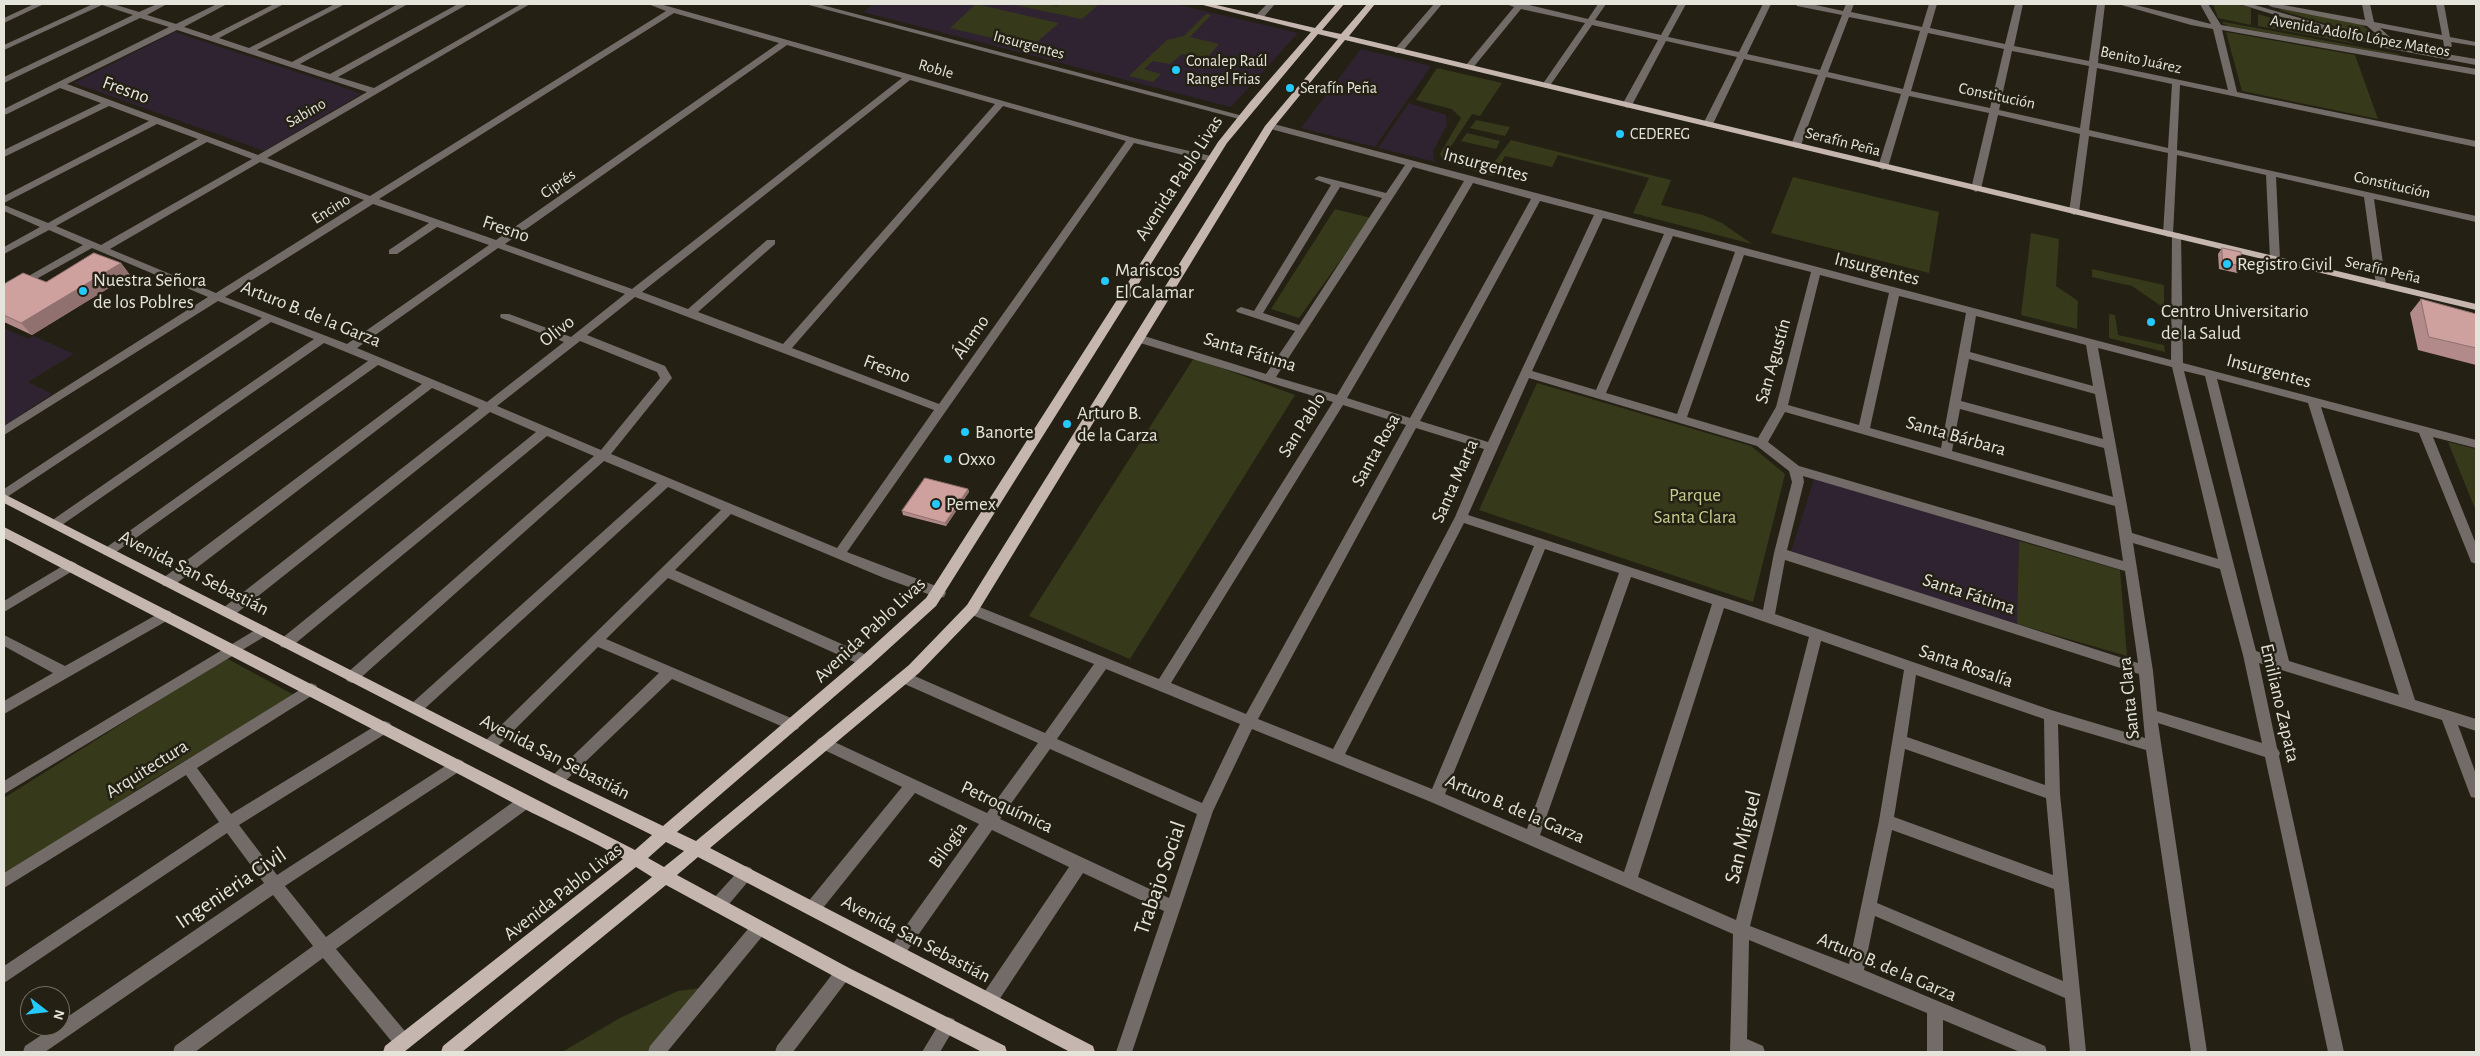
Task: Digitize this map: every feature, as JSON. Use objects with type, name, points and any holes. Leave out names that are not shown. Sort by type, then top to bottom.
[{"type":"main road","name":"Serafín Peña","points":[[1203,4],[2476,307]]},
{"type":"main road","name":"Avenida Pablo Livas","points":[[397,1047],[636,858],[793,725],[939,593],[1212,159],[1242,118],[1340,4]]},
{"type":"main road","points":[[449,1052],[666,877],[823,744],[905,678],[950,636],[972,609],[1141,339],[1270,126],[1372,4]]},
{"type":"main road","name":"Avenida San Sebastián","points":[[4,496],[108,552],[556,781],[813,908],[1087,1052]]},
{"type":"main road","points":[[4,532],[229,650],[311,689],[458,764],[525,802],[636,858],[666,877],[843,973],[999,1052]]},
{"type":"street","points":[[4,21],[40,4]]},
{"type":"street","points":[[4,48],[99,4]]},
{"type":"street","points":[[106,4],[294,64],[373,92]]},
{"type":"street","points":[[4,80],[162,4]]},
{"type":"street","points":[[4,112],[223,4]]},
{"type":"street","points":[[213,38],[280,4]]},
{"type":"street","points":[[251,50],[341,4]]},
{"type":"street","points":[[294,64],[404,4]]},
{"type":"street","points":[[331,77],[464,4]]},
{"type":"street","name":"Sabino","points":[[4,294],[260,158],[526,4]]},
{"type":"street","name":"Roble","points":[[652,4],[1132,140],[1212,159]]},
{"type":"street","name":"Insurgentes","points":[[809,4],[1242,118]]},
{"type":"street","points":[[1258,17],[1271,4]]},
{"type":"street","points":[[1398,51],[1438,4]]},
{"type":"street","points":[[1469,67],[1517,4]]},
{"type":"street","name":"Constitución","points":[[1517,4],[1590,22],[1993,110],[2476,219]]},
{"type":"street","points":[[1546,85],[1602,4]]},
{"type":"street","points":[[1627,105],[1682,4]]},
{"type":"street","points":[[1708,124],[1767,4]]},
{"type":"street","name":"Benito Juárez","points":[[1800,4],[2476,144]]},
{"type":"street","points":[[1796,145],[1850,4]]},
{"type":"street","points":[[1883,167],[1933,4]]},
{"type":"street","points":[[1976,189],[2019,4]]},
{"type":"street","points":[[2074,212],[2101,4]]},
{"type":"street","name":"Avenida Adolfo López Mateos","points":[[2122,4],[2217,26],[2474,72]]},
{"type":"street","points":[[2180,4],[2180,18]]},
{"type":"street","points":[[2204,4],[2217,26],[2233,94]]},
{"type":"street","points":[[2243,4],[2398,48],[2476,62]]},
{"type":"street","points":[[2262,4],[2285,6],[2476,44]]},
{"type":"street","points":[[2366,4],[2370,24],[2398,48]]},
{"type":"street","points":[[2440,4],[2451,58],[2474,72]]},
{"type":"street","name":"Encino","points":[[4,431],[219,298],[673,10]]},
{"type":"street","name":"Ciprés","points":[[348,349],[784,42]]},
{"type":"street","name":"Olivo","points":[[228,612],[908,77]]},
{"type":"street","name":"Emiliano Zapata","points":[[2176,83],[2172,150],[2172,235],[2177,364],[2273,753],[2336,1052]]},
{"type":"street","name":"Fresno","points":[[59,84],[372,200],[690,312],[942,409]]},
{"type":"street","points":[[4,154],[109,102]]},
{"type":"street","points":[[785,349],[1001,103]]},
{"type":"street","points":[[4,207],[157,120]]},
{"type":"street","name":"Insurgentes","points":[[1270,126],[1740,252],[2091,341],[2476,444]]},
{"type":"street","points":[[4,251],[205,139]]},
{"type":"street","name":"Álamo","points":[[840,554],[1132,140]]},
{"type":"street","points":[[1269,378],[1410,164]]},
{"type":"street","points":[[2271,173],[2275,259]]},
{"type":"street","points":[[1319,179],[1388,197]]},
{"type":"street","name":"San Pablo","points":[[1161,687],[1340,400],[1470,179]]},
{"type":"street","points":[[1257,315],[1337,184]]},
{"type":"street","points":[[2369,195],[2381,285]]},
{"type":"street","name":"Santa Rosa","points":[[1248,722],[1537,197]]},
{"type":"street","name":"Arturo B. de la Garza","points":[[4,207],[47,227],[97,246],[219,298],[323,338],[375,362],[544,432],[939,593]]},
{"type":"street","name":"Santa Marta","points":[[1336,758],[1461,517],[1491,447],[1600,214]]},
{"type":"street","points":[[393,252],[436,223]]},
{"type":"street","points":[[1600,394],[1669,233]]},
{"type":"street","points":[[690,312],[771,242]]},
{"type":"street","points":[[1681,418],[1740,252]]},
{"type":"street","name":"San Agustín","points":[[1761,443],[1782,407],[1816,271]]},
{"type":"street","points":[[1864,429],[1895,291]]},
{"type":"street","points":[[1241,310],[1300,329]]},
{"type":"street","points":[[1946,454],[1957,404],[1972,311]]},
{"type":"street","points":[[352,677],[603,455],[662,383],[666,375],[662,369],[505,316]]},
{"type":"street","points":[[4,496],[270,318]]},
{"type":"street","points":[[55,524],[323,338]]},
{"type":"street","name":"Santa Fátima","points":[[1141,339],[1491,447]]},
{"type":"street","name":"Santa Clara","points":[[2091,341],[2118,503],[2126,536],[2146,671],[2153,746],[2199,1052]]},
{"type":"street","points":[[1965,354],[2099,391]]},
{"type":"street","points":[[108,552],[375,362]]},
{"type":"street","points":[[1526,373],[1761,443],[1794,469],[2130,568]]},
{"type":"street","points":[[2210,374],[2283,666]]},
{"type":"street","points":[[168,582],[430,384]]},
{"type":"street","points":[[2313,401],[2409,704]]},
{"type":"street","points":[[1957,404],[2108,445]]},
{"type":"street","name":"Santa Bárbara","points":[[1782,407],[2118,503]]},
{"type":"street","points":[[2424,430],[2476,559]]},
{"type":"street","points":[[286,643],[544,432]]},
{"type":"street","points":[[1768,617],[1780,553],[1798,482],[1794,469]]},
{"type":"street","points":[[416,708],[666,481]]},
{"type":"street","points":[[489,746],[598,641],[730,508]]},
{"type":"street","name":"Santa Rosalía","points":[[1461,517],[1768,617],[2051,716],[2153,746]]},
{"type":"street","points":[[2126,536],[2226,566]]},
{"type":"street","points":[[1436,797],[1541,544]]},
{"type":"street","name":"Santa Fátima","points":[[1780,553],[2146,671]]},
{"type":"street","points":[[4,606],[71,566]]},
{"type":"street","points":[[666,571],[866,661]]},
{"type":"street","points":[[1531,838],[1626,572]]},
{"type":"street","points":[[1629,880],[1719,602]]},
{"type":"street","name":"Arturo B. de la Garza","points":[[972,609],[1103,664],[1436,797],[1741,930],[1856,974],[2039,1052]]},
{"type":"street","points":[[4,708],[165,615]]},
{"type":"street","points":[[4,788],[262,631]]},
{"type":"street","name":"San Miguel","points":[[1738,1048],[1741,930],[1816,635]]},
{"type":"street","points":[[4,640],[66,673]]},
{"type":"street","points":[[598,641],[793,725]]},
{"type":"street","points":[[2250,655],[2476,725]]},
{"type":"street","name":"Bilogia","points":[[896,953],[1103,664]]},
{"type":"street","points":[[1856,974],[1886,821],[1911,666]]},
{"type":"street","points":[[556,781],[671,671]]},
{"type":"street","points":[[905,678],[1206,812]]},
{"type":"street","name":"Arquitectura","points":[[4,881],[311,689]]},
{"type":"street","points":[[2151,715],[2273,753]]},
{"type":"street","points":[[2051,716],[2053,794],[2078,1052]]},
{"type":"street","points":[[2447,716],[2476,792]]},
{"type":"street","name":"Trabajo Social","points":[[1124,1052],[1206,812],[1248,722]]},
{"type":"street","points":[[4,975],[228,824],[386,727]]},
{"type":"street","points":[[1900,741],[2053,794]]},
{"type":"street","name":"Petroquímica","points":[[823,744],[913,784],[1173,908]]},
{"type":"street","name":"Ingenieria Civil","points":[[31,1052],[276,884],[458,764]]},
{"type":"street","points":[[188,767],[228,824],[276,884],[397,1047]]},
{"type":"street","points":[[813,908],[913,784]]},
{"type":"street","points":[[182,1052],[525,802]]},
{"type":"street","points":[[1886,821],[2062,885]]},
{"type":"street","points":[[989,1000],[1080,864]]},
{"type":"street","points":[[718,905],[746,874]]},
{"type":"street","points":[[1870,907],[2072,994]]},
{"type":"street","points":[[656,1052],[759,928]]},
{"type":"street","points":[[783,1052],[843,973]]},
{"type":"street","points":[[1935,1008],[1936,1052]]},
{"type":"street","points":[[930,1052],[948,1025]]},
{"type":"street","points":[[1738,1048],[1757,1052]]},
{"type":"shaded area","name":"Conalep Raúl Rangel Frias","points":[[873,4],[1175,4],[1298,33],[1231,107],[863,12]]},
{"type":"shaded area","points":[[175,32],[361,94],[264,151],[74,83]]},
{"type":"shaded area","points":[[1361,49],[1431,66],[1375,147],[1301,128]]},
{"type":"shaded area","points":[[1409,103],[1446,115],[1447,125],[1433,151],[1433,158],[1436,162],[1378,148]]},
{"type":"shaded area","points":[[4,328],[28,339],[34,336],[74,354],[28,382],[52,394],[4,426]]},
{"type":"shaded area","points":[[1815,476],[2019,541],[2017,624],[1790,555]]},
{"type":"green space","points":[[976,4],[1059,23],[1031,47],[950,28]]},
{"type":"green space","points":[[1010,4],[1057,6],[1060,4],[1099,4],[1082,19]]},
{"type":"green space","points":[[2213,4],[2236,4],[2251,8],[2251,25],[2218,18]]},
{"type":"green space","points":[[2279,10],[2359,23],[2382,40]]},
{"type":"green space","points":[[1206,14],[1211,15],[1190,37],[1219,44],[1206,59],[1182,54],[1170,64],[1153,61],[1144,69],[1161,74],[1153,82],[1129,76],[1167,40],[1184,36]]},
{"type":"green space","points":[[2258,14],[2357,44],[2258,26]]},
{"type":"green space","points":[[2222,23],[2402,56],[2228,26]]},
{"type":"green space","points":[[2226,32],[2355,55],[2378,119],[2242,91]]},
{"type":"green space","points":[[1437,68],[1502,83],[1480,116],[1472,114],[1444,157],[1489,169],[1511,140],[1671,180],[1661,205],[1703,215],[1722,223],[1752,244],[1633,213],[1649,178],[1558,155],[1552,167],[1505,156],[1493,176],[1444,162],[1440,154],[1461,118],[1452,109],[1416,100]]},
{"type":"green space","points":[[1476,120],[1510,127],[1505,136],[1470,128]]},
{"type":"green space","points":[[1467,133],[1500,141],[1496,149],[1461,141]]},
{"type":"green space","points":[[1793,177],[1939,212],[1929,273],[1771,233]]},
{"type":"green space","points":[[1335,209],[1371,218],[1299,318],[1271,309]]},
{"type":"green space","points":[[2031,233],[2059,239],[2056,286],[2078,301],[2077,329],[2021,315]]},
{"type":"green space","points":[[2092,269],[2164,285],[2164,308],[2132,286],[2092,277]]},
{"type":"green space","points":[[2109,314],[2115,315],[2118,335],[2164,345],[2165,352],[2109,338]]},
{"type":"green space","points":[[1194,358],[1295,395],[1130,659],[1029,616]]},
{"type":"green space","name":"Parque Santa Clara","points":[[1537,383],[1751,446],[1785,474],[1753,602],[1479,510]]},
{"type":"green space","points":[[2448,442],[2476,449],[2476,511]]},
{"type":"green space","points":[[2019,541],[2120,570],[2127,656],[2017,624]]},
{"type":"green space","points":[[226,658],[294,695],[146,784],[4,877],[4,798]]},
{"type":"green space","points":[[723,985],[666,1052],[562,1052],[620,1018],[678,991]]},
{"type":"building","points":[[2222,248],[2241,252],[2241,266],[2223,262]]},
{"type":"building","points":[[94,253],[121,263],[21,323],[4,315],[4,284],[23,273],[46,282]]},
{"type":"building","points":[[2421,299],[2476,314],[2476,348],[2429,337]]},
{"type":"building","name":"Pemex","points":[[925,478],[968,489],[945,523],[902,511]]},
{"type":"place","name":"Conalep Raúl Rangel Frias","points":[[1176,70]]},
{"type":"place","name":"Serafín Peña","points":[[1290,88]]},
{"type":"place","name":"CEDEREG","points":[[1620,134]]},
{"type":"place","name":"Registro Civil","points":[[2227,264]]},
{"type":"place","name":"Mariscos El Calamar","points":[[1105,281]]},
{"type":"place","name":"Nuestra Señora de los Poblres","points":[[83,291]]},
{"type":"place","name":"Centro Universitario de la Salud","points":[[2151,322]]},
{"type":"place","name":"Arturo B. de la Garza","points":[[1067,424]]},
{"type":"place","name":"Banorte","points":[[965,432]]},
{"type":"place","name":"Oxxo","points":[[948,459]]},
{"type":"place","name":"Pemex","points":[[936,504]]}]
